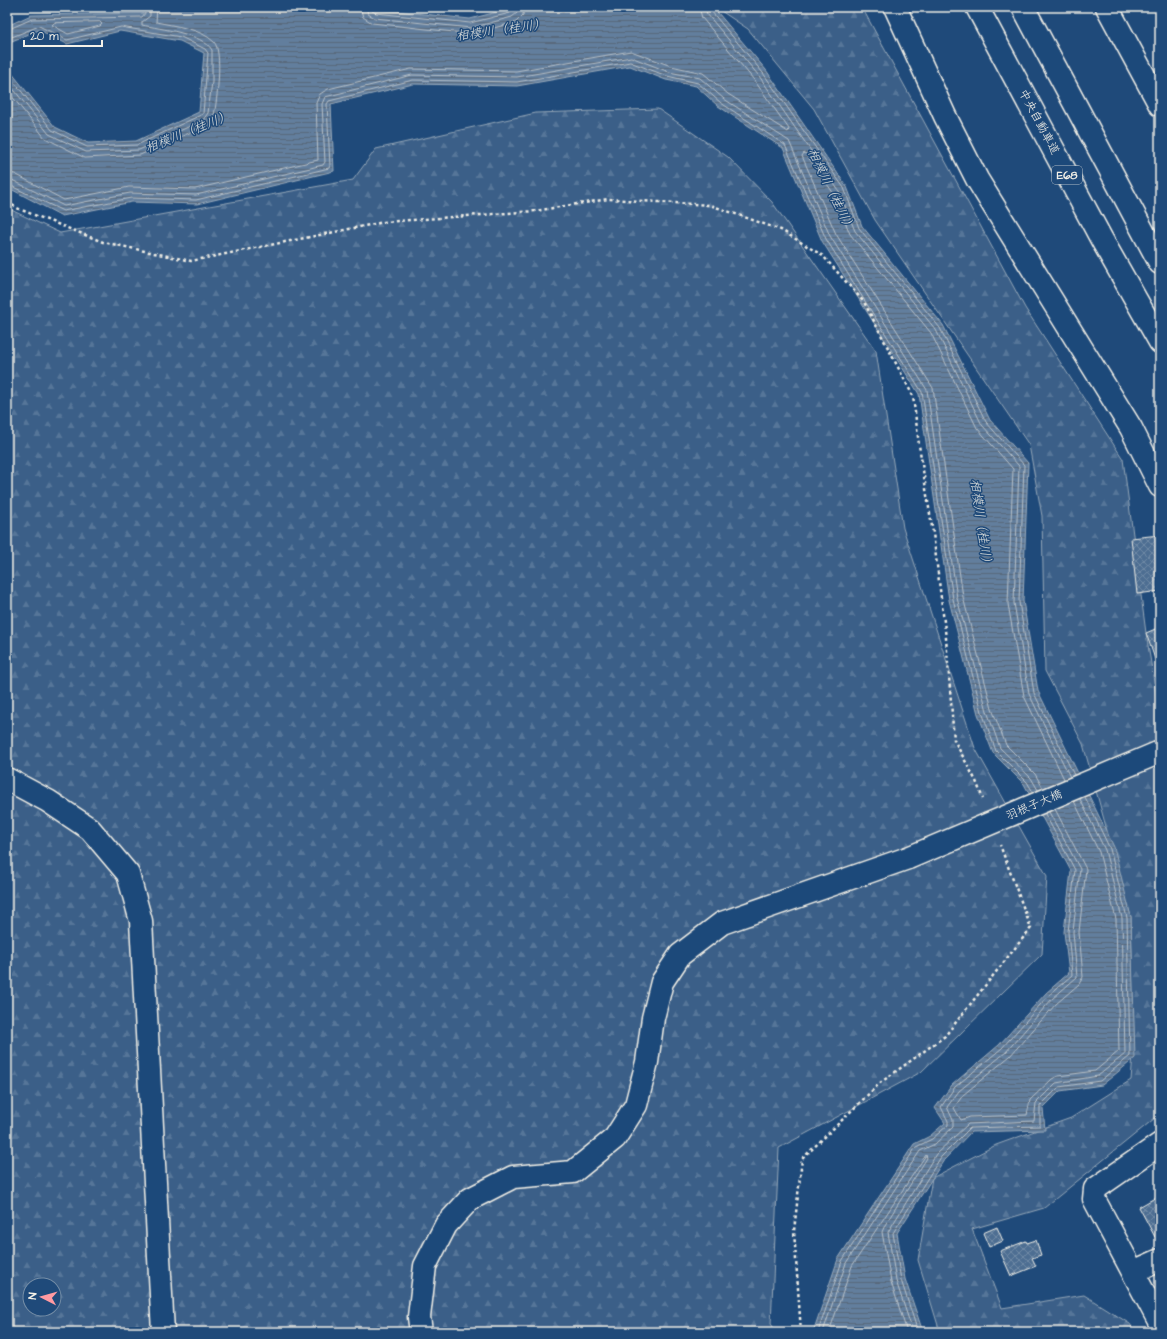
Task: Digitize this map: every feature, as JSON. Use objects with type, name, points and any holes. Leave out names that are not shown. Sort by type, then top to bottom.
[{"type":"main road","points":[[895,7],[945,116],[977,179],[1132,428],[1160,486]]},
{"type":"main road","name":"中央自動車道","points":[[977,7],[1102,240],[1160,342]]},
{"type":"main road","points":[[1023,7],[1160,263]]},
{"type":"main road","points":[[1108,7],[1160,105]]},
{"type":"main road","name":"羽根子大橋","points":[[421,1332],[419,1318],[425,1266],[446,1225],[470,1199],[513,1177],[573,1172],[615,1138],[636,1105],[647,1062],[653,1018],[662,982],[680,955],[722,923],[908,858],[1160,752]]},
{"type":"main road","points":[[7,779],[48,801],[90,830],[128,874],[141,921],[163,1332]]},
{"type":"main road","points":[[1160,1144],[1096,1190],[1094,1199],[1160,1323]]},
{"type":"main road","points":[[1133,1272],[1160,1260]]},
{"type":"path","points":[[7,202],[19,209],[102,242],[191,261],[384,222],[535,211],[608,199],[710,205],[781,230],[823,256],[864,302],[913,396],[940,593],[954,740],[976,781],[984,803]]},
{"type":"path","points":[[801,1332],[794,1232],[802,1159],[880,1083],[945,1036],[1031,928],[998,840]]},
{"type":"green space","points":[[715,7],[856,7],[865,13],[1025,308],[1123,459],[1146,633],[1160,718],[1160,1114],[1044,1208],[972,1229],[1002,1308],[1084,1295],[1130,1324],[1135,1332],[940,1332],[918,1260],[932,1178],[996,1145],[1071,1118],[1131,1080],[1134,1041],[1131,917],[1083,744],[1045,671],[1042,516],[1029,445],[875,220],[814,109],[748,29]]},
{"type":"green space","points":[[658,109],[728,157],[772,202],[876,351],[903,528],[975,748],[1047,876],[1042,954],[921,1072],[779,1148],[771,1324],[777,1332],[7,1332],[7,208],[60,233],[353,180],[376,149],[536,113]]},
{"type":"water","name":"相模川（桂川）","points":[[134,7],[358,7],[470,19],[516,7],[713,7],[766,70],[847,187],[862,226],[943,325],[990,420],[1028,463],[1023,601],[1038,691],[1114,847],[1131,917],[1135,1058],[1102,1085],[1060,1091],[1043,1108],[1045,1130],[971,1132],[944,1160],[897,1233],[905,1279],[923,1332],[813,1332],[838,1259],[914,1144],[930,1136],[945,1123],[935,1108],[952,1085],[999,1045],[1046,993],[1069,973],[1064,932],[1071,871],[1024,784],[993,753],[978,714],[949,600],[919,394],[822,241],[783,148],[718,106],[696,86],[666,80],[630,66],[517,86],[413,84],[331,104],[334,171],[197,204],[132,202],[62,216],[7,187],[7,67],[55,127],[88,143],[136,141],[199,112],[204,53],[180,41],[120,31],[67,44],[39,30],[7,43],[7,26],[31,15],[144,13]]},
{"type":"building","points":[[1160,535],[1160,591],[1137,594],[1131,538]]},
{"type":"building","points":[[1160,627],[1160,658],[1155,659],[1146,633]]},
{"type":"building","points":[[1160,1195],[1160,1234],[1155,1237],[1139,1207]]},
{"type":"building","points":[[997,1227],[1003,1241],[989,1247],[983,1233]]},
{"type":"building","points":[[1036,1240],[1041,1255],[1032,1258],[1036,1266],[1011,1276],[1000,1251],[1026,1241],[1027,1243]]}]
